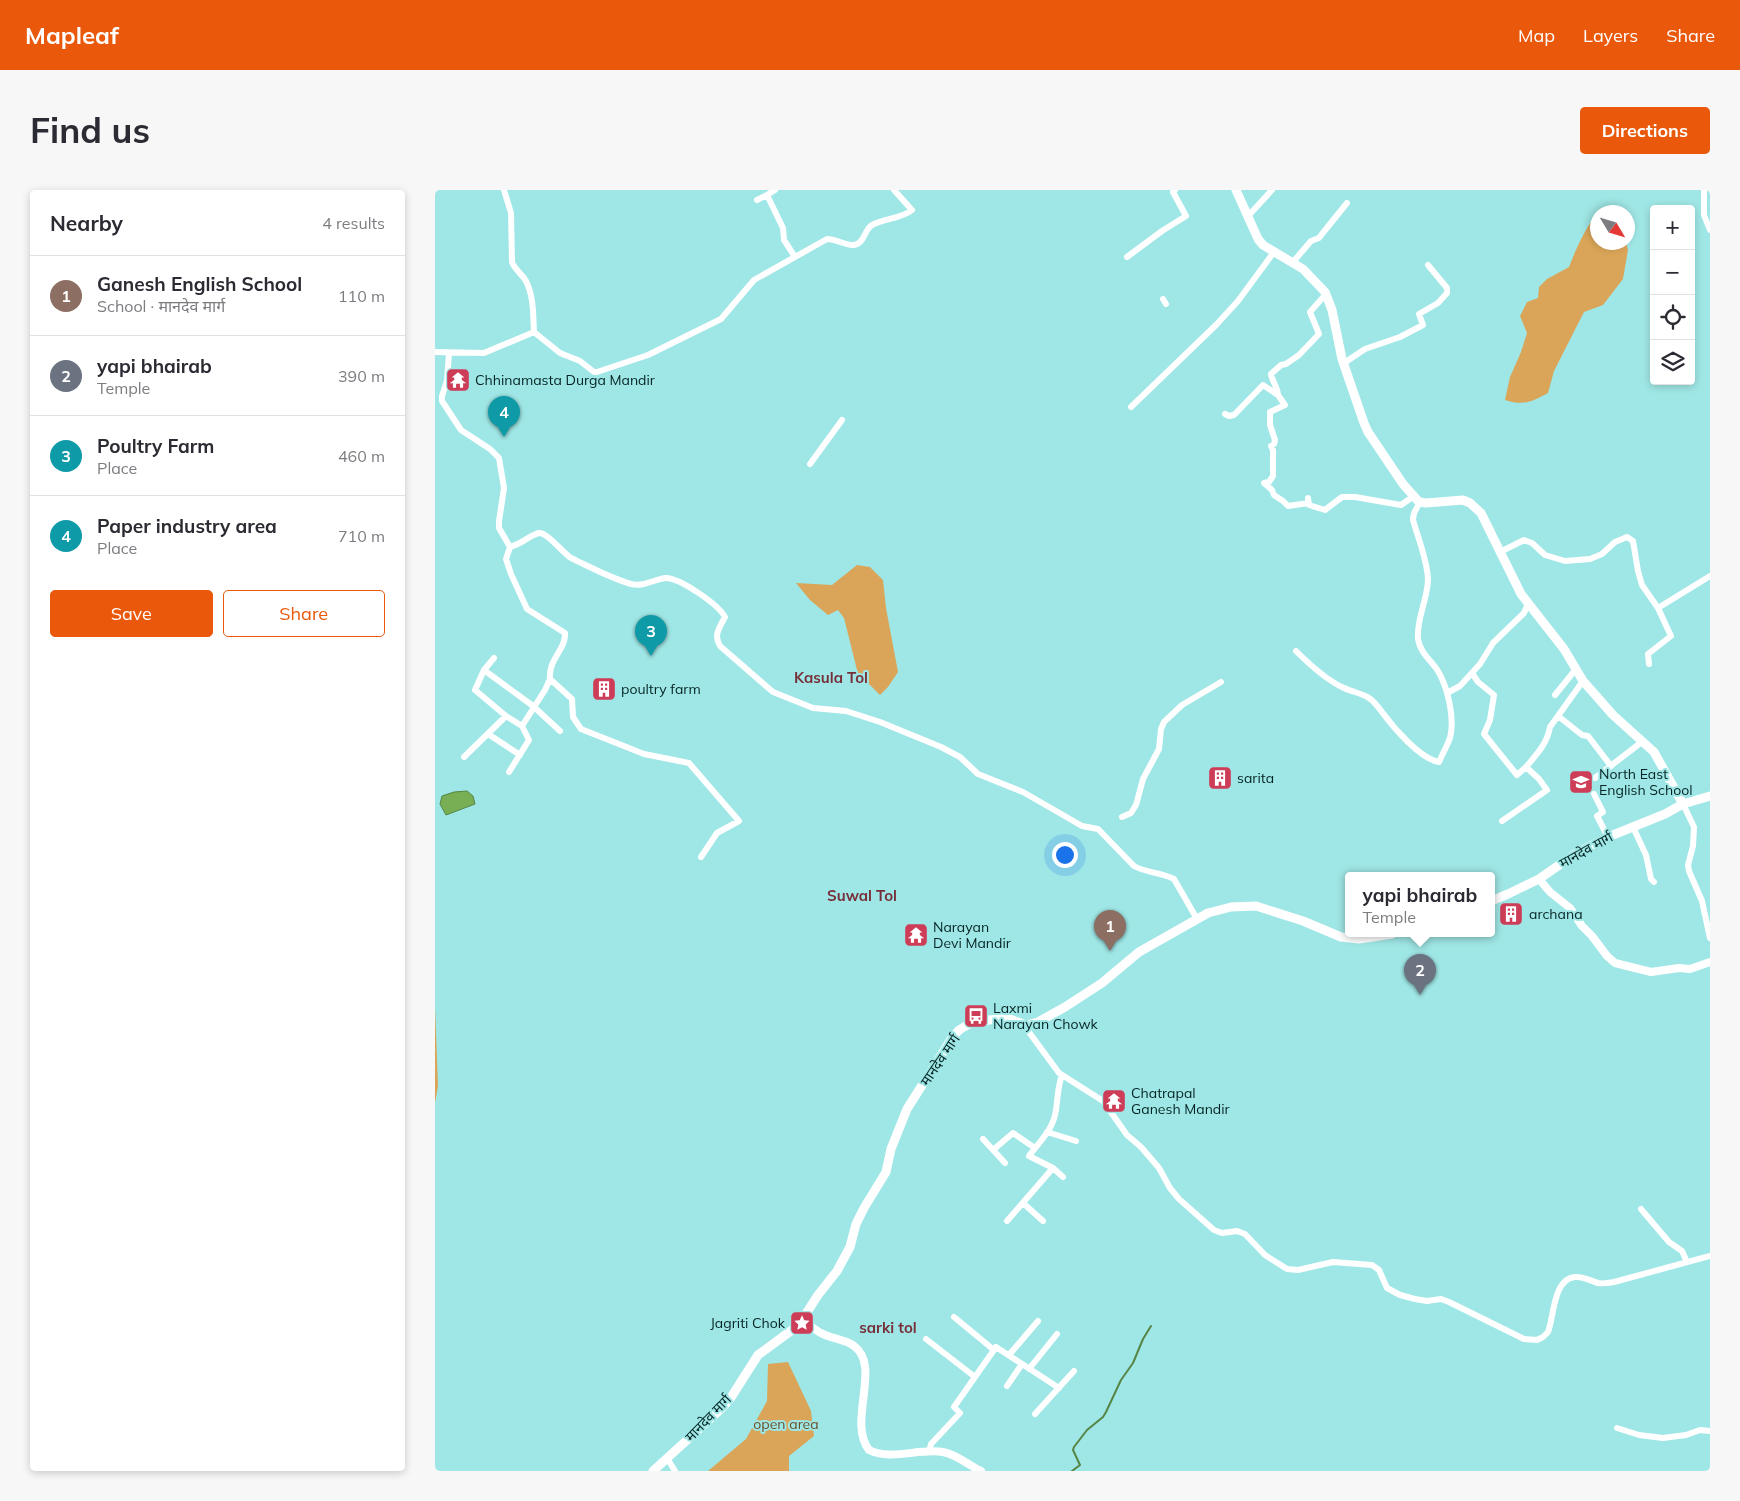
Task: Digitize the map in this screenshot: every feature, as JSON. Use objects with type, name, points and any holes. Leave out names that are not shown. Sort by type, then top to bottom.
[{"type":"main road","points":[[1236,190],[1263,245],[1293,262],[1312,276],[1326,294],[1332,310],[1344,363],[1368,432],[1403,484],[1416,499],[1426,503],[1457,500],[1470,503],[1481,513],[1521,594],[1564,649],[1583,681],[1613,715],[1654,752],[1683,804]]},
{"type":"main road","name":"मानदेव मार्ग","points":[[1495,899],[1539,879],[1578,852],[1608,836],[1665,814],[1683,804],[1710,796]]},
{"type":"main road","name":"मानदेव मार्ग","points":[[653,1471],[721,1409],[730,1399],[758,1356],[802,1320],[850,1247],[856,1224],[886,1172],[891,1149],[904,1114],[959,1030],[969,1024],[1007,1018],[1026,1025],[1038,1022],[1101,983],[1139,952],[1197,919],[1231,907],[1256,906],[1341,937],[1359,939],[1372,937]]},
{"type":"street","points":[[504,190],[511,213],[512,262],[514,268],[525,280],[528,287],[533,303],[534,332],[555,350],[580,361],[594,372],[604,371],[648,355],[721,319],[754,280],[827,239],[834,239],[853,245],[863,239],[872,225],[886,219],[907,214],[912,210],[894,190]]},
{"type":"street","points":[[757,200],[775,190]]},
{"type":"street","points":[[1127,258],[1162,231],[1186,216],[1173,192],[1175,190]]},
{"type":"street","points":[[1249,215],[1272,190]]},
{"type":"street","points":[[1704,190],[1704,215],[1710,230]]},
{"type":"street","points":[[767,195],[783,228],[785,240],[795,257]]},
{"type":"street","points":[[1293,262],[1311,241],[1319,238],[1347,204]]},
{"type":"street","points":[[1131,407],[1233,307],[1274,252]]},
{"type":"street","points":[[1344,363],[1365,349],[1400,337],[1423,325],[1419,314],[1438,303],[1447,293],[1447,288],[1428,265]]},
{"type":"street","points":[[1296,651],[1315,670],[1333,682],[1343,688],[1368,697],[1402,736],[1417,750],[1434,762],[1439,762],[1450,738],[1452,717],[1447,693],[1438,671],[1423,654],[1418,642],[1418,626],[1427,591],[1428,579],[1413,520],[1413,512],[1419,506],[1416,499],[1401,505],[1355,497],[1342,498],[1325,510],[1309,505],[1308,500],[1288,506],[1283,500],[1276,498],[1272,490],[1264,483],[1269,482],[1273,476],[1273,450],[1271,446],[1275,440],[1270,425],[1270,412],[1285,405],[1278,395],[1271,379],[1271,374],[1281,364],[1286,364],[1299,355],[1319,334],[1310,312],[1326,294]]},
{"type":"street","points":[[435,352],[484,353],[534,332]]},
{"type":"street","points":[[449,353],[449,366],[442,401],[461,430],[490,449],[499,458],[504,488],[499,528],[510,547],[507,559],[511,574],[527,609],[565,632],[565,639],[549,670],[550,679],[545,690],[521,726]]},
{"type":"street","points":[[1225,414],[1229,416],[1234,415],[1263,385],[1278,395]]},
{"type":"street","points":[[810,464],[842,420]]},
{"type":"street","points":[[510,547],[518,545],[539,533],[544,534],[564,554],[622,581],[636,585],[665,578],[678,581],[700,593],[723,612],[725,617],[716,640],[720,646],[773,692],[813,708],[846,711],[880,722],[941,747],[960,757],[978,774],[1023,792],[1082,826],[1098,829],[1134,866],[1174,879],[1197,919]]},
{"type":"street","points":[[1500,552],[1525,540],[1532,543],[1545,555],[1565,560],[1590,560],[1602,554],[1615,542],[1627,537],[1633,540],[1642,585],[1657,608],[1671,636],[1647,654],[1649,664]]},
{"type":"street","points":[[1657,608],[1710,576]]},
{"type":"street","points":[[1447,693],[1460,686],[1480,664],[1493,643],[1524,613],[1529,604]]},
{"type":"street","points":[[494,658],[484,670],[475,690],[521,726],[529,740],[509,772]]},
{"type":"street","points":[[1555,695],[1576,669]]},
{"type":"street","points":[[484,670],[533,706],[559,731]]},
{"type":"street","points":[[1472,672],[1478,682],[1494,695],[1490,720],[1484,734],[1517,775],[1537,755],[1548,736],[1550,727],[1583,681]]},
{"type":"street","points":[[550,679],[573,699],[573,717],[581,729],[644,754],[689,763],[739,821],[717,833],[701,857]]},
{"type":"street","points":[[1122,818],[1131,814],[1137,805],[1143,779],[1160,745],[1161,729],[1164,722],[1182,705],[1221,682]]},
{"type":"street","points":[[464,757],[506,716]]},
{"type":"street","points":[[1558,716],[1582,735],[1588,736],[1611,766]]},
{"type":"street","points":[[488,734],[520,755]]},
{"type":"street","points":[[1595,778],[1643,741]]},
{"type":"street","points":[[1502,821],[1547,790],[1526,766]]},
{"type":"street","points":[[1594,794],[1603,812],[1597,816],[1608,836]]},
{"type":"street","points":[[1683,804],[1694,827],[1693,846],[1688,865],[1689,871],[1702,901],[1710,938]]},
{"type":"street","points":[[1633,827],[1646,855],[1651,879],[1654,882]]},
{"type":"street","points":[[1539,879],[1550,892],[1570,908],[1582,926],[1615,963],[1651,972],[1679,968],[1690,969],[1710,962]]},
{"type":"street","points":[[1022,1023],[1062,1075],[1103,1101],[1127,1135],[1159,1168],[1174,1194],[1214,1230],[1222,1233],[1237,1231],[1245,1234],[1265,1255],[1287,1269],[1298,1270],[1333,1262],[1371,1265],[1379,1270],[1387,1288],[1400,1295],[1427,1301],[1441,1300],[1449,1302],[1531,1341],[1543,1337],[1548,1332],[1559,1290],[1567,1281],[1574,1277],[1586,1278],[1600,1284],[1614,1282],[1710,1256]]},
{"type":"street","points":[[1062,1075],[1059,1082],[1055,1117],[1047,1132],[1029,1156],[1053,1168],[1063,1177]]},
{"type":"street","points":[[1047,1132],[1076,1141]]},
{"type":"street","points":[[993,1150],[1013,1133],[1035,1148]]},
{"type":"street","points":[[983,1140],[1005,1163]]},
{"type":"street","points":[[1007,1221],[1053,1168]]},
{"type":"street","points":[[1023,1203],[1043,1221]]},
{"type":"street","points":[[1641,1209],[1669,1242],[1683,1251],[1687,1262]]},
{"type":"street","points":[[954,1318],[994,1350]]},
{"type":"street","points":[[802,1320],[822,1334],[854,1345],[860,1351],[865,1377],[861,1432],[869,1450],[881,1454],[943,1452],[964,1460],[981,1471]]},
{"type":"street","points":[[1009,1355],[1038,1321]]},
{"type":"street","points":[[1029,1369],[1057,1334]]},
{"type":"street","points":[[926,1340],[975,1377]]},
{"type":"street","points":[[929,1452],[931,1444],[960,1413],[954,1406],[996,1347],[1059,1388]]},
{"type":"street","points":[[1007,1386],[1022,1364]]},
{"type":"street","points":[[1035,1414],[1074,1371]]},
{"type":"street","points":[[1617,1428],[1639,1435],[1663,1438],[1686,1435],[1700,1430],[1710,1431]]},
{"type":"street","points":[[667,1458],[675,1471]]},
{"type":"green space","points":[[1590,223],[1590,250],[1628,250],[1623,279],[1603,305],[1584,312],[1554,371],[1548,393],[1537,399],[1522,403],[1505,400],[1510,377],[1527,333],[1520,316],[1527,302],[1538,298],[1539,287],[1547,279],[1569,267]]},
{"type":"green space","points":[[857,565],[870,567],[883,580],[886,608],[898,672],[880,695],[867,682],[859,678],[844,618],[838,610],[828,615],[810,600],[796,583],[832,585]]},
{"type":"green space","points":[[435,1007],[438,1086],[435,1103]]},
{"type":"green space","name":"open area","points":[[788,1362],[811,1411],[814,1436],[789,1456],[789,1471],[708,1471],[746,1439],[767,1401],[768,1364]]},
{"type":"shaded area","points":[[467,791],[473,796],[475,804],[446,815],[440,804],[442,796],[454,792]]},
{"type":"waterway","points":[[1072,1471],[1080,1465],[1073,1450],[1074,1447],[1087,1430],[1103,1417],[1151,1326]]},
{"type":"place","name":"Chhinamasta Durga Mandir","points":[[458,380]]},
{"type":"place","name":"Paper industry area","points":[[504,437]]},
{"type":"place","name":"Poultry Farm","points":[[651,656]]},
{"type":"place","name":"poultry farm","points":[[604,689]]},
{"type":"place","name":"sarita","points":[[1220,778]]},
{"type":"place","name":"North East English School","points":[[1581,782]]},
{"type":"place","name":"archana","points":[[1511,914]]},
{"type":"place","name":"Narayan Devi Mandir","points":[[916,935]]},
{"type":"place","name":"Ganesh English School","points":[[1110,951]]},
{"type":"place","name":"yapi bhairab","points":[[1420,995]]},
{"type":"place","name":"Laxmi Narayan Chowk","points":[[976,1016]]},
{"type":"place","name":"Chatrapal Ganesh Mandir","points":[[1114,1101]]},
{"type":"place","name":"Jagriti Chok","points":[[802,1323]]},
{"type":"district","name":"Kasula Tol","points":[[831,677]]},
{"type":"district","name":"Suwal Tol","points":[[862,895]]},
{"type":"district","name":"sarki tol","points":[[888,1327]]}]
